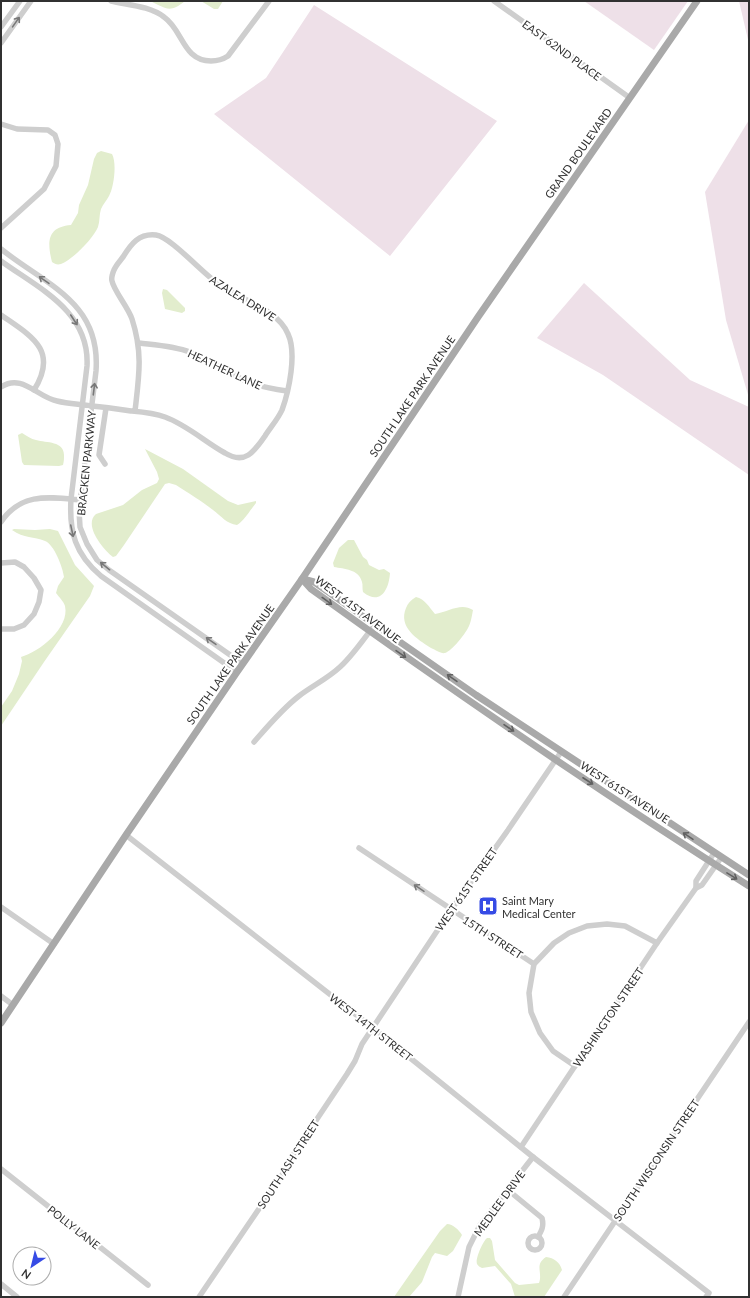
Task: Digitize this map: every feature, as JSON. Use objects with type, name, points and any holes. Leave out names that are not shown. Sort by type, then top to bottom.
[{"type":"main road","name":"GRAND BOULEVARD","points":[[478,317],[697,1]]},
{"type":"main road","name":"SOUTH LAKE PARK AVENUE","points":[[1,1023],[126,835],[302,579],[478,317]]},
{"type":"main road","name":"WEST 61ST AVENUE","points":[[302,579],[314,582],[476,695],[717,856],[749,875]]},
{"type":"main road","name":"WEST 61ST AVENUE","points":[[302,579],[311,589],[369,632],[556,760],[749,886]]},
{"type":"street","points":[[1,27],[20,1]]},
{"type":"street","points":[[1,43],[31,1]]},
{"type":"street","points":[[111,1],[155,11],[165,17],[173,26],[190,52],[196,58],[207,61],[220,61],[228,56],[269,1]]},
{"type":"street","name":"EAST 62ND PLACE","points":[[494,1],[630,98]]},
{"type":"street","points":[[1,124],[17,129],[48,130],[55,136],[58,144],[56,166],[44,189],[1,228]]},
{"type":"street","name":"AZALEA DRIVE","points":[[138,343],[132,317],[112,280],[113,271],[135,239],[146,235],[158,235],[172,244],[205,275],[220,286],[271,314],[282,323],[289,334],[292,346],[287,391]]},
{"type":"street","name":"BRACKEN PARKWAY","points":[[1,249],[64,294],[78,308],[85,319],[92,337],[96,357],[96,371],[79,510],[80,527],[87,544],[97,560],[243,664]]},
{"type":"street","name":"BRACKEN PARKWAY","points":[[1,261],[56,300],[67,310],[83,337],[87,360],[70,519],[73,534],[80,553],[89,565],[101,576],[237,672]]},
{"type":"street","points":[[1,315],[28,334],[39,346],[44,358],[43,370],[34,390]]},
{"type":"street","points":[[135,411],[140,366],[138,343]]},
{"type":"street","name":"HEATHER LANE","points":[[138,343],[168,346],[190,352],[249,382],[264,388],[287,391]]},
{"type":"street","points":[[1,387],[7,383],[14,382],[23,384],[54,401],[150,413],[165,417],[184,426],[227,455],[240,458],[250,455],[257,447],[281,412],[287,391]]},
{"type":"street","points":[[105,464],[99,455],[106,408]]},
{"type":"street","points":[[1,522],[13,507],[26,500],[41,497],[81,500]]},
{"type":"street","points":[[1,563],[15,562],[24,567],[34,578],[41,590],[39,602],[34,614],[24,625],[14,629],[1,629]]},
{"type":"street","points":[[168,623],[174,615]]},
{"type":"street","points":[[254,742],[281,711],[340,667],[364,640],[375,624]]},
{"type":"street","name":"WEST 61ST STREET","points":[[373,1028],[451,910],[561,752]]},
{"type":"street","name":"WEST 14TH STREET","points":[[126,835],[373,1028],[521,1147],[709,1293],[706,1297]]},
{"type":"street","name":"15TH STREET","points":[[359,848],[534,964]]},
{"type":"street","name":"WASHINGTON STREET","points":[[521,1147],[657,943],[696,888],[702,886],[712,863],[717,856]]},
{"type":"street","points":[[1,907],[54,944]]},
{"type":"street","points":[[575,1066],[553,1051],[540,1033],[531,1012],[529,993],[534,964],[554,943],[569,933],[587,926],[607,924],[625,926],[657,943]]},
{"type":"street","points":[[1,996],[13,1005]]},
{"type":"street","name":"SOUTH WISCONSIN STREET","points":[[564,1297],[749,1022]]},
{"type":"street","name":"SOUTH ASH STREET","points":[[198,1297],[282,1175],[293,1155],[348,1074],[362,1044],[373,1028]]},
{"type":"street","name":"MEDLEE DRIVE","points":[[458,1297],[469,1247],[480,1225],[534,1157]]},
{"type":"street","name":"POLLY LANE","points":[[1,1168],[148,1285]]},
{"type":"street","points":[[508,1190],[542,1218],[544,1224],[538,1237]]},
{"type":"street","points":[[1,1284],[17,1297]]},
{"type":"shaded area","points":[[150,1],[185,1],[171,9],[164,8]]},
{"type":"shaded area","points":[[201,1],[223,1],[218,9],[214,9]]},
{"type":"shaded area","points":[[584,1],[688,1],[654,50]]},
{"type":"shaded area","points":[[739,1],[749,1],[749,44]]},
{"type":"shaded area","points":[[314,5],[497,121],[390,256],[214,114],[266,78]]},
{"type":"shaded area","points":[[749,120],[749,398],[726,320],[705,192]]},
{"type":"shaded area","points":[[101,151],[112,154],[115,169],[111,192],[101,209],[98,227],[92,237],[76,254],[66,262],[55,264],[52,262],[49,248],[49,242],[53,232],[63,226],[71,225],[78,213],[79,205],[88,185],[94,159],[97,153]]},
{"type":"shaded area","points":[[584,283],[690,380],[749,407],[749,475],[603,375],[537,338]]},
{"type":"shaded area","points":[[163,289],[167,290],[185,308],[185,311],[182,313],[165,309],[162,293]]},
{"type":"shaded area","points":[[22,433],[32,439],[54,443],[61,447],[64,455],[63,465],[24,465],[22,462],[18,435]]},
{"type":"shaded area","points":[[145,449],[183,469],[228,501],[238,505],[256,501],[256,503],[237,525],[227,521],[204,503],[176,485],[169,483],[165,484],[124,545],[116,556],[113,557],[96,537],[92,524],[93,519],[96,514],[123,505],[142,490],[157,483],[159,479],[157,472]]},
{"type":"shaded area","points":[[50,529],[58,531],[75,565],[94,586],[90,596],[1,726],[1,707],[12,691],[19,674],[22,661],[21,657],[36,650],[52,638],[63,623],[65,614],[65,606],[63,601],[56,593],[58,586],[64,577],[55,551],[45,541],[21,535],[12,530]]},
{"type":"shaded area","points":[[348,540],[354,540],[369,565],[379,570],[384,569],[390,573],[386,590],[379,597],[369,596],[363,592],[362,583],[358,574],[346,569],[334,567],[333,563],[339,548]]},
{"type":"shaded area","points":[[416,597],[424,601],[435,614],[459,607],[473,610],[470,624],[466,631],[448,652],[442,653],[431,648],[420,641],[410,632],[407,627],[404,615],[406,608]]},
{"type":"shaded area","points":[[447,1224],[456,1228],[462,1235],[453,1251],[447,1256],[435,1253],[422,1282],[409,1297],[394,1297],[440,1231]]},
{"type":"shaded area","points":[[487,1238],[490,1238],[492,1241],[495,1260],[515,1283],[519,1285],[539,1283],[540,1263],[546,1257],[554,1259],[558,1263],[562,1270],[544,1297],[515,1297],[511,1284],[495,1266],[482,1268],[477,1264],[478,1254]]},
{"type":"place","name":"Saint Mary Medical Center","points":[[488,906]]}]
